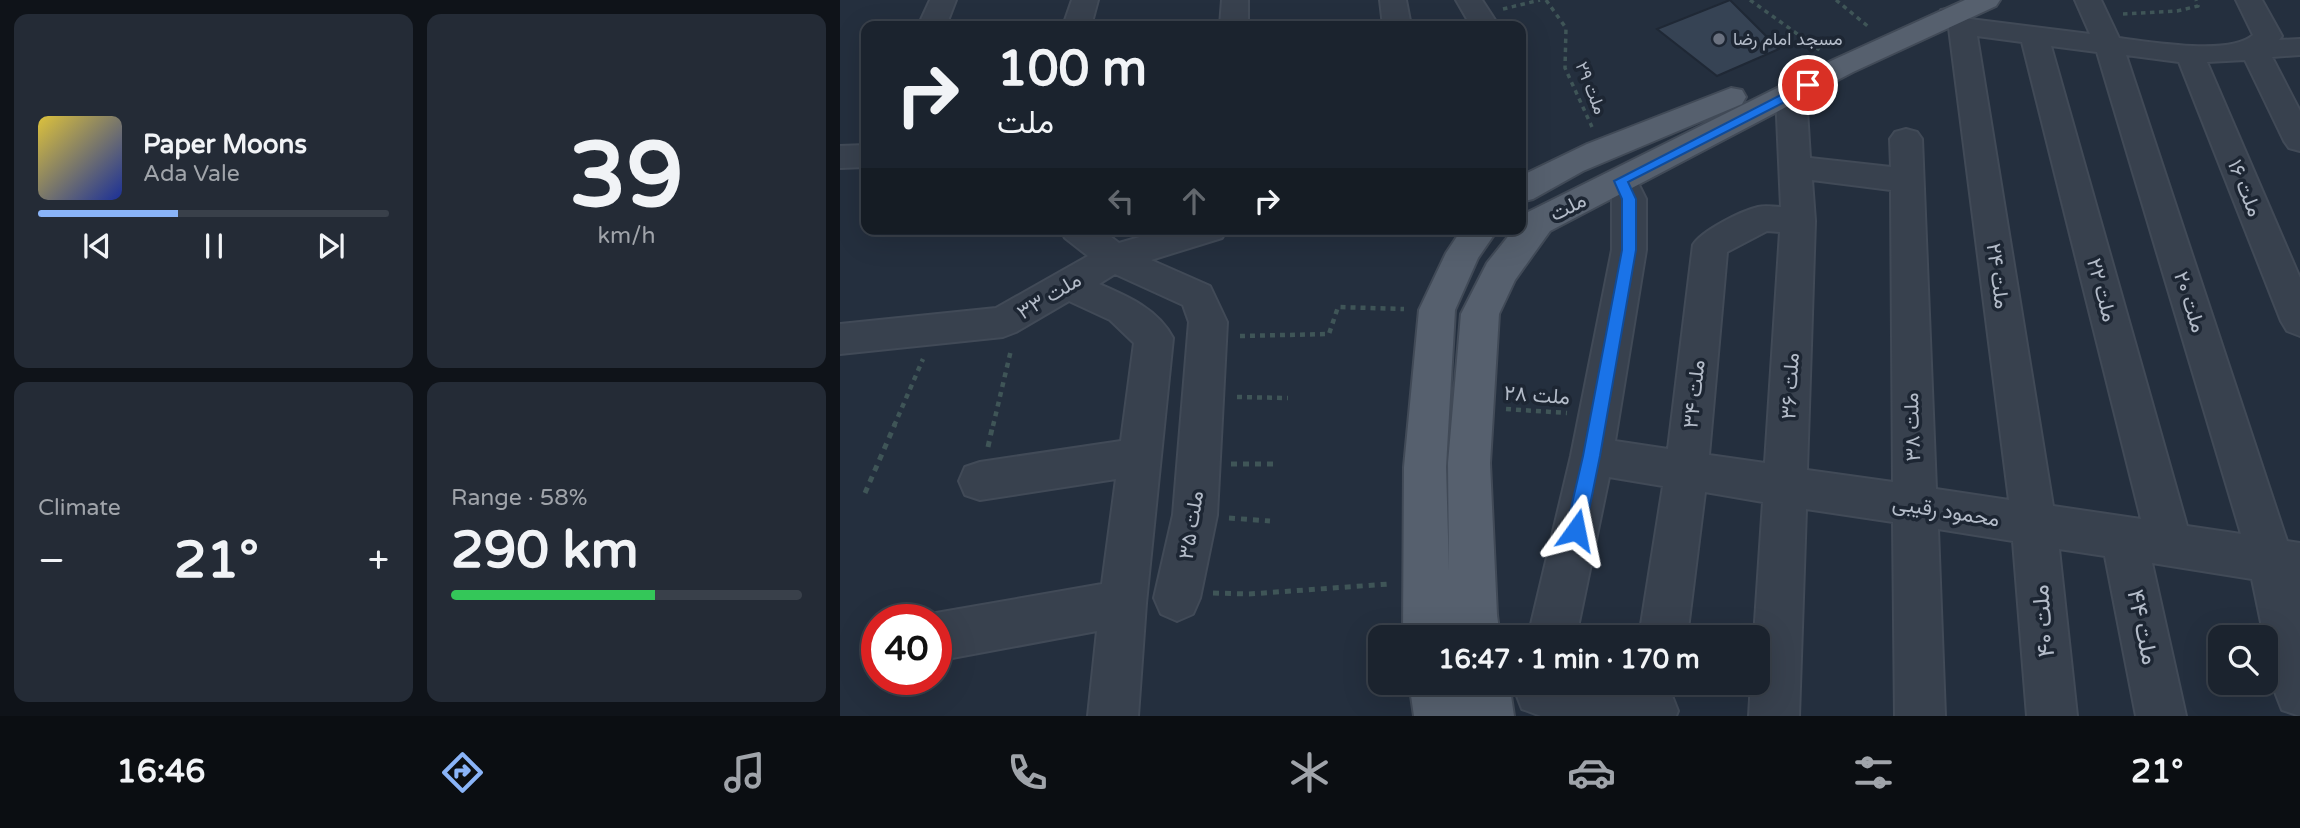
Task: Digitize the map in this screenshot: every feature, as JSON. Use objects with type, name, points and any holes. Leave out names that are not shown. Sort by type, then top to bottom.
[{"type":"main road","name":"ملت","points":[[1474,625],[1469,463],[1480,314],[1500,273],[1538,222],[1621,181],[1696,128],[1821,51],[1871,29],[1987,0]]},
{"type":"main road","name":"ملت","points":[[1526,188],[1602,149],[1696,128],[1791,94],[1944,11]]},
{"type":"main road","points":[[1427,625],[1425,467],[1437,310],[1463,253],[1476,235]]},
{"type":"main road","points":[[1436,695],[1439,716]]},
{"type":"main road","points":[[1486,695],[1489,716]]},
{"type":"street","points":[[934,21],[943,0]]},
{"type":"street","points":[[1079,21],[1085,0]]},
{"type":"street","points":[[1234,21],[1235,0]]},
{"type":"street","points":[[1393,0],[1397,21]]},
{"type":"street","points":[[2249,0],[2268,36],[2255,49]]},
{"type":"street","points":[[1944,11],[2034,34],[2097,19],[2190,55],[2300,47]]},
{"type":"street","name":"ملت ۲۴","points":[[1944,11],[2034,525]]},
{"type":"street","name":"ملت ۲۰","points":[[2097,19],[2286,563],[2300,692]]},
{"type":"street","name":"ملت ۲۲","points":[[2034,34],[2169,546]]},
{"type":"street","points":[[2255,49],[2300,141]]},
{"type":"street","name":"ملت ۱۶","points":[[2190,55],[2300,321]]},
{"type":"street","name":"ملت ۳۶","points":[[1774,716],[1798,222],[1791,94]]},
{"type":"street","name":"ملت ۳۸","points":[[1906,139],[1920,716]]},
{"type":"street","points":[[1795,167],[1905,180]]},
{"type":"street","points":[[1555,621],[1595,436],[1629,250],[1629,199],[1621,181]]},
{"type":"street","name":"ملت ۳۴","points":[[1665,625],[1686,471],[1710,245],[1762,218],[1798,222]]},
{"type":"street","points":[[1085,235],[1114,258]]},
{"type":"street","name":"ملت ۳۳","points":[[840,340],[1003,322],[1114,258],[1190,235]]},
{"type":"street","name":"ملت ۳۵","points":[[1114,258],[1197,296],[1208,322],[1195,515],[1177,598]]},
{"type":"street","points":[[1068,285],[1123,310],[1154,338],[1123,603],[1113,716]]},
{"type":"street","name":"محمود رقیبی","points":[[1595,436],[1686,471],[2286,563]]},
{"type":"street","points":[[980,481],[1140,457]]},
{"type":"street","name":"ملت ۴۰","points":[[2034,525],[2052,716]]},
{"type":"street","name":"ملت ۴۴","points":[[2124,539],[2161,716]]},
{"type":"street","points":[[952,634],[1123,603]]},
{"type":"street","points":[[1598,695],[1654,703]]},
{"type":"path","points":[[1477,14],[1540,0]]},
{"type":"path","name":"ملت ۲۹","points":[[1546,0],[1566,28],[1564,68],[1602,149]]},
{"type":"path","points":[[1751,0],[1821,51]]},
{"type":"path","points":[[1836,0],[1871,29]]},
{"type":"path","points":[[2097,19],[2177,11],[2198,6],[2196,0]]},
{"type":"path","points":[[1207,337],[1329,334],[1338,307],[1437,310]]},
{"type":"path","points":[[980,481],[1019,315]]},
{"type":"path","points":[[865,493],[936,330]]},
{"type":"path","points":[[1203,396],[1288,398]]},
{"type":"path","name":"ملت ۲۸","points":[[1473,407],[1595,436]]},
{"type":"path","points":[[1199,464],[1279,464]]},
{"type":"path","points":[[1177,598],[1212,593],[1249,594],[1425,582]]},
{"type":"building","name":"مسجد امام رضا","points":[[1730,0],[1779,49],[1717,76],[1657,29]]},
{"type":"place","name":"مسجد امام رضا","points":[[1719,39]]},
{"type":"route","points":[[1576,530],[1629,250],[1629,199],[1621,181],[1808,85]]}]
